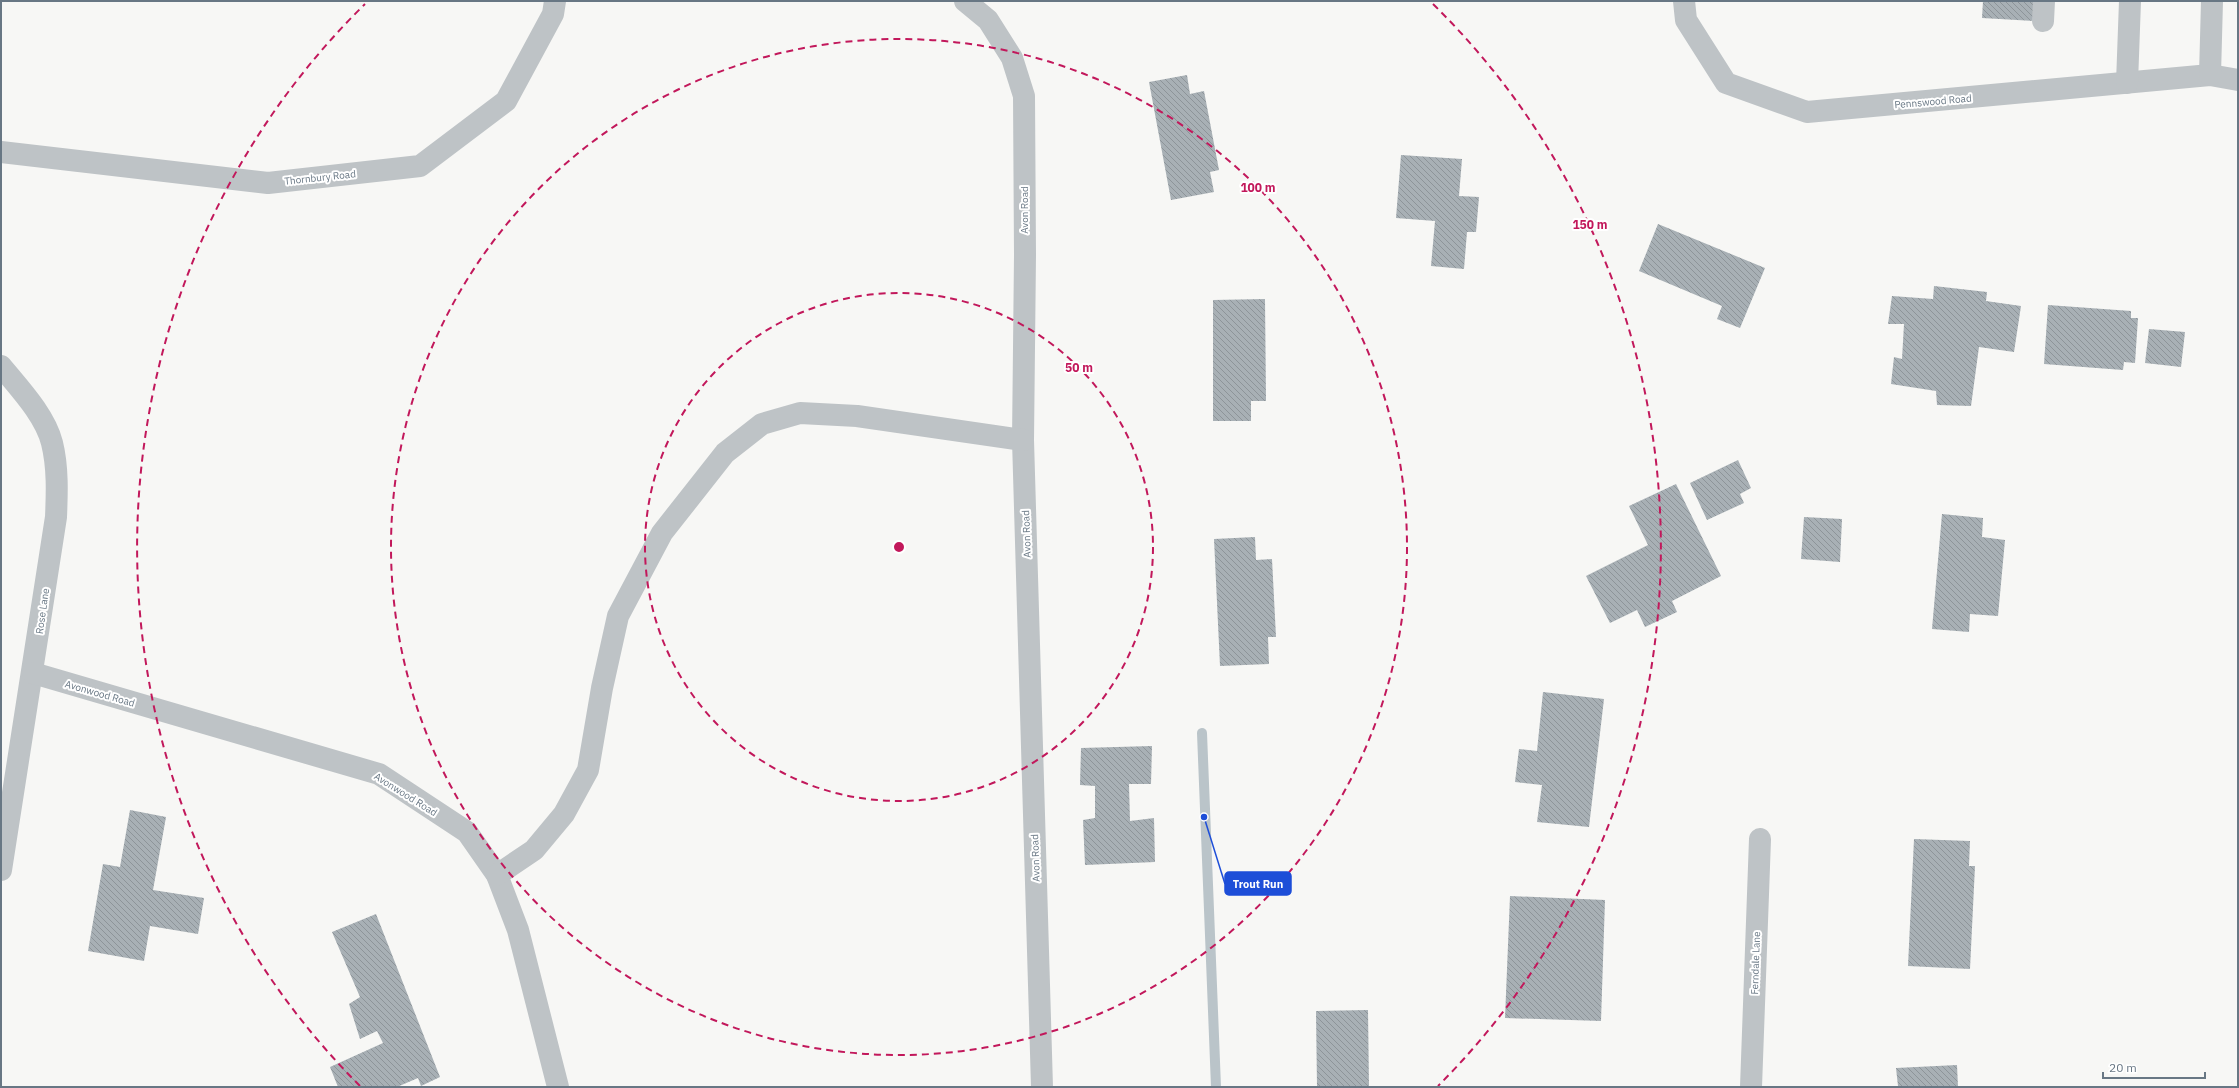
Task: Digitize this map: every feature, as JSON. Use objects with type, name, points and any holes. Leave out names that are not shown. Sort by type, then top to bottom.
[{"type":"street","name":"Thornbury Road","points":[[1,152],[268,183],[420,166],[506,101],[552,14],[555,1]]},
{"type":"street","name":"Avon Road","points":[[965,1],[988,20],[1012,58],[1024,96],[1025,255],[1023,440],[1042,1087]]},
{"type":"street","name":"Pennswood Road","points":[[1684,1],[1686,20],[1726,83],[1807,112],[2210,76],[2238,80]]},
{"type":"street","points":[[2128,83],[2130,1]]},
{"type":"street","points":[[2210,76],[2212,1]]},
{"type":"street","name":"Rose Lane","points":[[1,366],[35,409],[52,443],[57,492],[56,518],[33,674],[1,870]]},
{"type":"street","points":[[497,875],[534,850],[564,814],[588,770],[602,688],[618,616],[662,533],[725,453],[762,424],[800,413],[858,416],[1023,440]]},
{"type":"street","name":"Avonwood Road","points":[[33,674],[379,774],[467,832],[497,875],[518,930],[558,1087]]},
{"type":"street","name":"Ferndale Lane","points":[[1751,1087],[1760,839]]},
{"type":"building","points":[[1983,1],[2036,1],[2036,21],[1982,18]]},
{"type":"building","points":[[1187,75],[1190,94],[1204,91],[1219,170],[1210,172],[1214,192],[1171,200],[1149,82]]},
{"type":"building","points":[[1401,155],[1462,159],[1459,196],[1479,197],[1476,232],[1467,232],[1464,269],[1431,266],[1435,221],[1396,218]]},
{"type":"building","points":[[1658,224],[1765,268],[1740,328],[1717,319],[1722,306],[1639,271]]},
{"type":"building","points":[[1934,286],[1987,292],[1986,301],[2021,306],[2014,352],[1979,347],[1971,406],[1937,405],[1936,391],[1891,384],[1894,357],[1902,359],[1904,324],[1888,324],[1892,296],[1933,299]]},
{"type":"building","points":[[1265,299],[1266,401],[1251,401],[1251,421],[1213,421],[1213,300]]},
{"type":"building","points":[[2048,305],[2131,311],[2131,318],[2138,318],[2135,363],[2124,362],[2123,370],[2044,364]]},
{"type":"building","points":[[2149,329],[2185,332],[2181,367],[2145,363]]},
{"type":"building","points":[[1738,460],[1751,488],[1740,494],[1744,503],[1707,520],[1690,483]]},
{"type":"building","points":[[1676,484],[1721,576],[1672,601],[1677,612],[1645,627],[1637,610],[1610,623],[1586,576],[1648,545],[1629,506]]},
{"type":"building","points":[[1942,514],[1983,518],[1982,537],[2005,540],[1998,616],[1970,614],[1969,632],[1932,629]]},
{"type":"building","points":[[1804,517],[1842,519],[1840,562],[1801,559]]},
{"type":"building","points":[[1255,537],[1256,560],[1272,559],[1276,637],[1268,637],[1269,664],[1220,666],[1214,539]]},
{"type":"building","points":[[1543,692],[1604,699],[1589,827],[1537,822],[1542,785],[1515,782],[1519,749],[1537,751]]},
{"type":"building","points":[[1152,746],[1151,784],[1129,784],[1130,821],[1154,818],[1155,862],[1085,865],[1083,820],[1095,818],[1095,786],[1080,785],[1081,748]]},
{"type":"building","points":[[130,810],[166,817],[153,890],[204,898],[198,934],[150,926],[144,961],[88,951],[103,864],[120,867]]},
{"type":"building","points":[[1914,839],[1970,841],[1969,866],[1975,866],[1970,969],[1908,966]]},
{"type":"building","points":[[1510,896],[1605,900],[1601,1021],[1505,1018]]},
{"type":"building","points":[[376,914],[440,1077],[421,1086],[418,1078],[397,1087],[338,1087],[330,1067],[383,1043],[377,1031],[360,1039],[349,1004],[360,997],[332,932]]},
{"type":"building","points":[[1368,1010],[1369,1087],[1317,1087],[1316,1011]]},
{"type":"building","points":[[1957,1065],[1958,1087],[1895,1087],[1898,1086],[1896,1068]]},
{"type":"waterway","points":[[1202,733],[1216,1087]]},
{"type":"place","name":"Trout Run","points":[[1204,817]]}]
